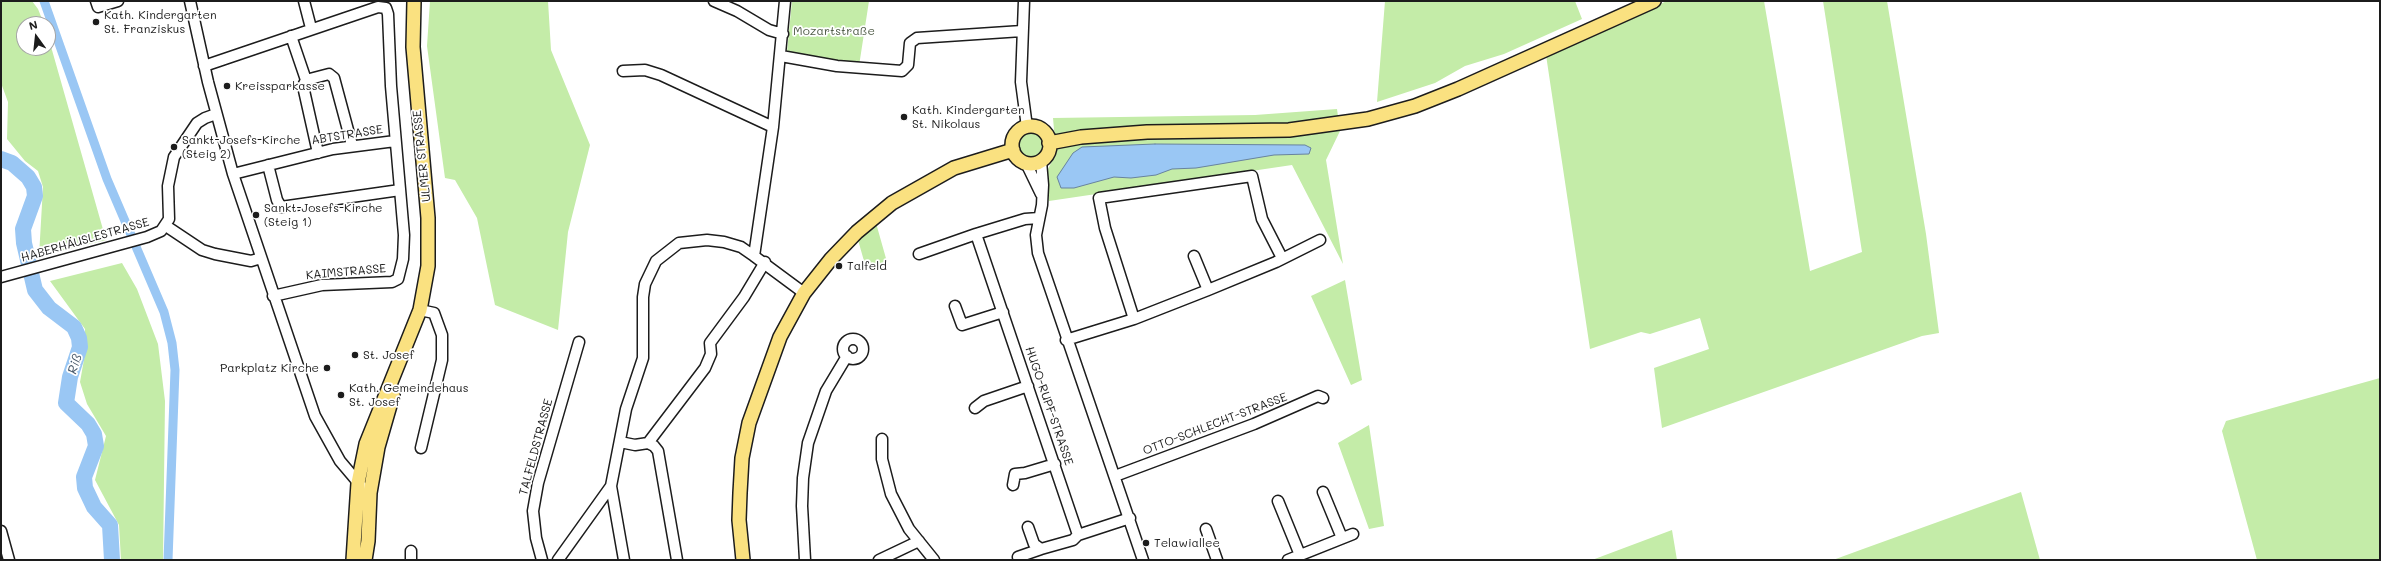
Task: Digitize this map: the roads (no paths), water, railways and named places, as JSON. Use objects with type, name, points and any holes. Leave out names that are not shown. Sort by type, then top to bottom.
[{"type":"main road","name":"ULMER STRASSE","points":[[353,560],[358,483],[367,440],[420,310],[428,266],[428,218],[413,47],[414,1]]},
{"type":"main road","points":[[1049,143],[1081,137],[1147,132],[1289,130],[1368,119],[1415,106],[1458,89],[1654,1]]},
{"type":"main road","points":[[1027,127],[1033,127],[1043,131],[1049,143],[1048,152],[1041,161],[1026,163],[1017,158],[1013,150],[1014,137],[1017,132],[1027,127]]},
{"type":"main road","points":[[743,560],[739,520],[740,493],[742,458],[749,423],[780,337],[804,293],[831,259],[857,232],[892,203],[954,168],[1013,150]]},
{"type":"main road","name":"ULMER STRASSE","points":[[365,560],[368,541],[370,493],[378,447],[407,343]]},
{"type":"street","points":[[96,1],[98,7],[118,1]]},
{"type":"street","points":[[190,1],[204,66],[233,174],[273,296],[315,416],[340,461],[358,483],[370,493]]},
{"type":"street","points":[[304,1],[311,28]]},
{"type":"street","points":[[714,1],[737,11],[770,30],[783,34]]},
{"type":"street","points":[[754,256],[773,127],[785,1]]},
{"type":"street","points":[[1024,1],[1021,82],[1027,127]]},
{"type":"street","points":[[204,66],[311,28],[378,7],[386,8],[388,14],[395,141],[400,190],[282,207],[277,200],[268,165]]},
{"type":"street","points":[[780,56],[837,66],[902,71],[908,65],[910,43],[917,38],[1022,32]]},
{"type":"street","points":[[291,36],[306,80],[303,86],[318,153]]},
{"type":"street","points":[[623,71],[645,70],[661,75],[773,127]]},
{"type":"street","points":[[306,80],[329,74],[332,75],[352,145]]},
{"type":"street","points":[[166,226],[169,219],[168,186],[174,157],[197,123],[216,114]]},
{"type":"street","name":"ABTSTRASSE","points":[[233,174],[352,145],[395,141]]},
{"type":"street","points":[[1041,161],[1043,180],[1036,235],[1038,253],[1066,340],[1130,518],[1143,560]]},
{"type":"street","points":[[1026,163],[1042,195]]},
{"type":"street","points":[[1134,319],[1104,228],[1099,198],[1252,176],[1262,219],[1282,258]]},
{"type":"street","name":"KAIMSTRASSE","points":[[273,296],[322,285],[392,282],[398,279],[403,259],[404,235],[400,190]]},
{"type":"street","points":[[919,254],[1025,219],[1039,218]]},
{"type":"street","name":"HABERHÄUSLESTRASSE","points":[[1,277],[157,234],[166,226],[202,250],[251,261],[261,258]]},
{"type":"street","name":"HUGO-RUPF-STRASSE","points":[[976,234],[1078,535]]},
{"type":"street","points":[[624,560],[611,486],[626,409],[643,358],[643,297],[645,284],[656,261],[679,243],[691,240],[724,242],[741,247],[764,262],[804,293]]},
{"type":"street","points":[[1066,340],[1134,319],[1208,290],[1320,240]]},
{"type":"street","points":[[1194,256],[1208,290]]},
{"type":"street","points":[[648,443],[705,368],[711,354],[710,343],[744,297],[764,262]]},
{"type":"street","points":[[956,306],[962,325],[1003,312]]},
{"type":"street","points":[[420,310],[434,313],[442,335],[442,360],[421,448]]},
{"type":"street","name":"TALFELDSTRASSE","points":[[542,560],[536,538],[533,511],[538,483],[578,342]]},
{"type":"street","points":[[805,560],[802,506],[803,478],[808,443],[826,391],[847,356]]},
{"type":"street","points":[[975,408],[984,401],[1028,386]]},
{"type":"street","name":"OTTO-SCHLECHT-STRASSE","points":[[1115,476],[1254,424],[1318,396],[1323,398]]},
{"type":"street","points":[[882,439],[882,459],[891,494],[909,529],[934,560]]},
{"type":"street","points":[[620,442],[635,445],[648,443],[654,446],[658,451],[677,560]]},
{"type":"street","points":[[1013,485],[1015,474],[1025,473],[1055,464]]},
{"type":"street","points":[[558,560],[611,486]]},
{"type":"street","points":[[1323,492],[1342,538]]},
{"type":"street","points":[[1278,501],[1300,555]]},
{"type":"street","points":[[1018,557],[1073,540],[1078,535],[1130,518]]},
{"type":"street","points":[[1028,527],[1034,544],[1041,549]]},
{"type":"street","points":[[1206,529],[1217,560]]},
{"type":"street","points":[[1,531],[10,560]]},
{"type":"street","points":[[1288,560],[1353,534]]},
{"type":"street","points":[[879,560],[919,541]]},
{"type":"water","points":[[1155,144],[1305,145],[1311,148],[1309,154],[1274,155],[1196,168],[1172,169],[1156,175],[1131,178],[1114,177],[1074,188],[1061,188],[1057,177],[1073,153],[1082,147]]},
{"type":"waterway","points":[[44,1],[107,179],[164,312],[172,343],[175,370],[168,560]]},
{"type":"waterway","name":"Riß","points":[[1,159],[12,163],[28,177],[34,187],[35,196],[23,229],[24,243],[35,290],[49,308],[74,327],[79,338],[80,347],[70,377],[66,403],[88,424],[94,434],[96,446],[84,477],[85,488],[94,507],[110,525],[112,560]]},
{"type":"place","name":"Kath. Kindergarten St. Franziskus","points":[[96,22]]},
{"type":"place","name":"Kreissparkasse","points":[[227,86]]},
{"type":"place","name":"Kath. Kindergarten St. Nikolaus","points":[[904,117]]},
{"type":"place","name":"Sankt-Josefs-Kirche (Steig 2)","points":[[174,147]]},
{"type":"place","name":"Sankt-Josefs-Kirche (Steig 1)","points":[[256,215]]},
{"type":"place","name":"Talfeld","points":[[839,266]]},
{"type":"place","name":"St. Josef","points":[[355,355]]},
{"type":"place","name":"Parkplatz Kirche","points":[[327,368]]},
{"type":"place","name":"Kath. Gemeindehaus St. Josef","points":[[341,395]]},
{"type":"place","name":"Telawiallee","points":[[1146,543]]},
{"type":"park label","name":"Mozartstraße","points":[[834,31]]}]
